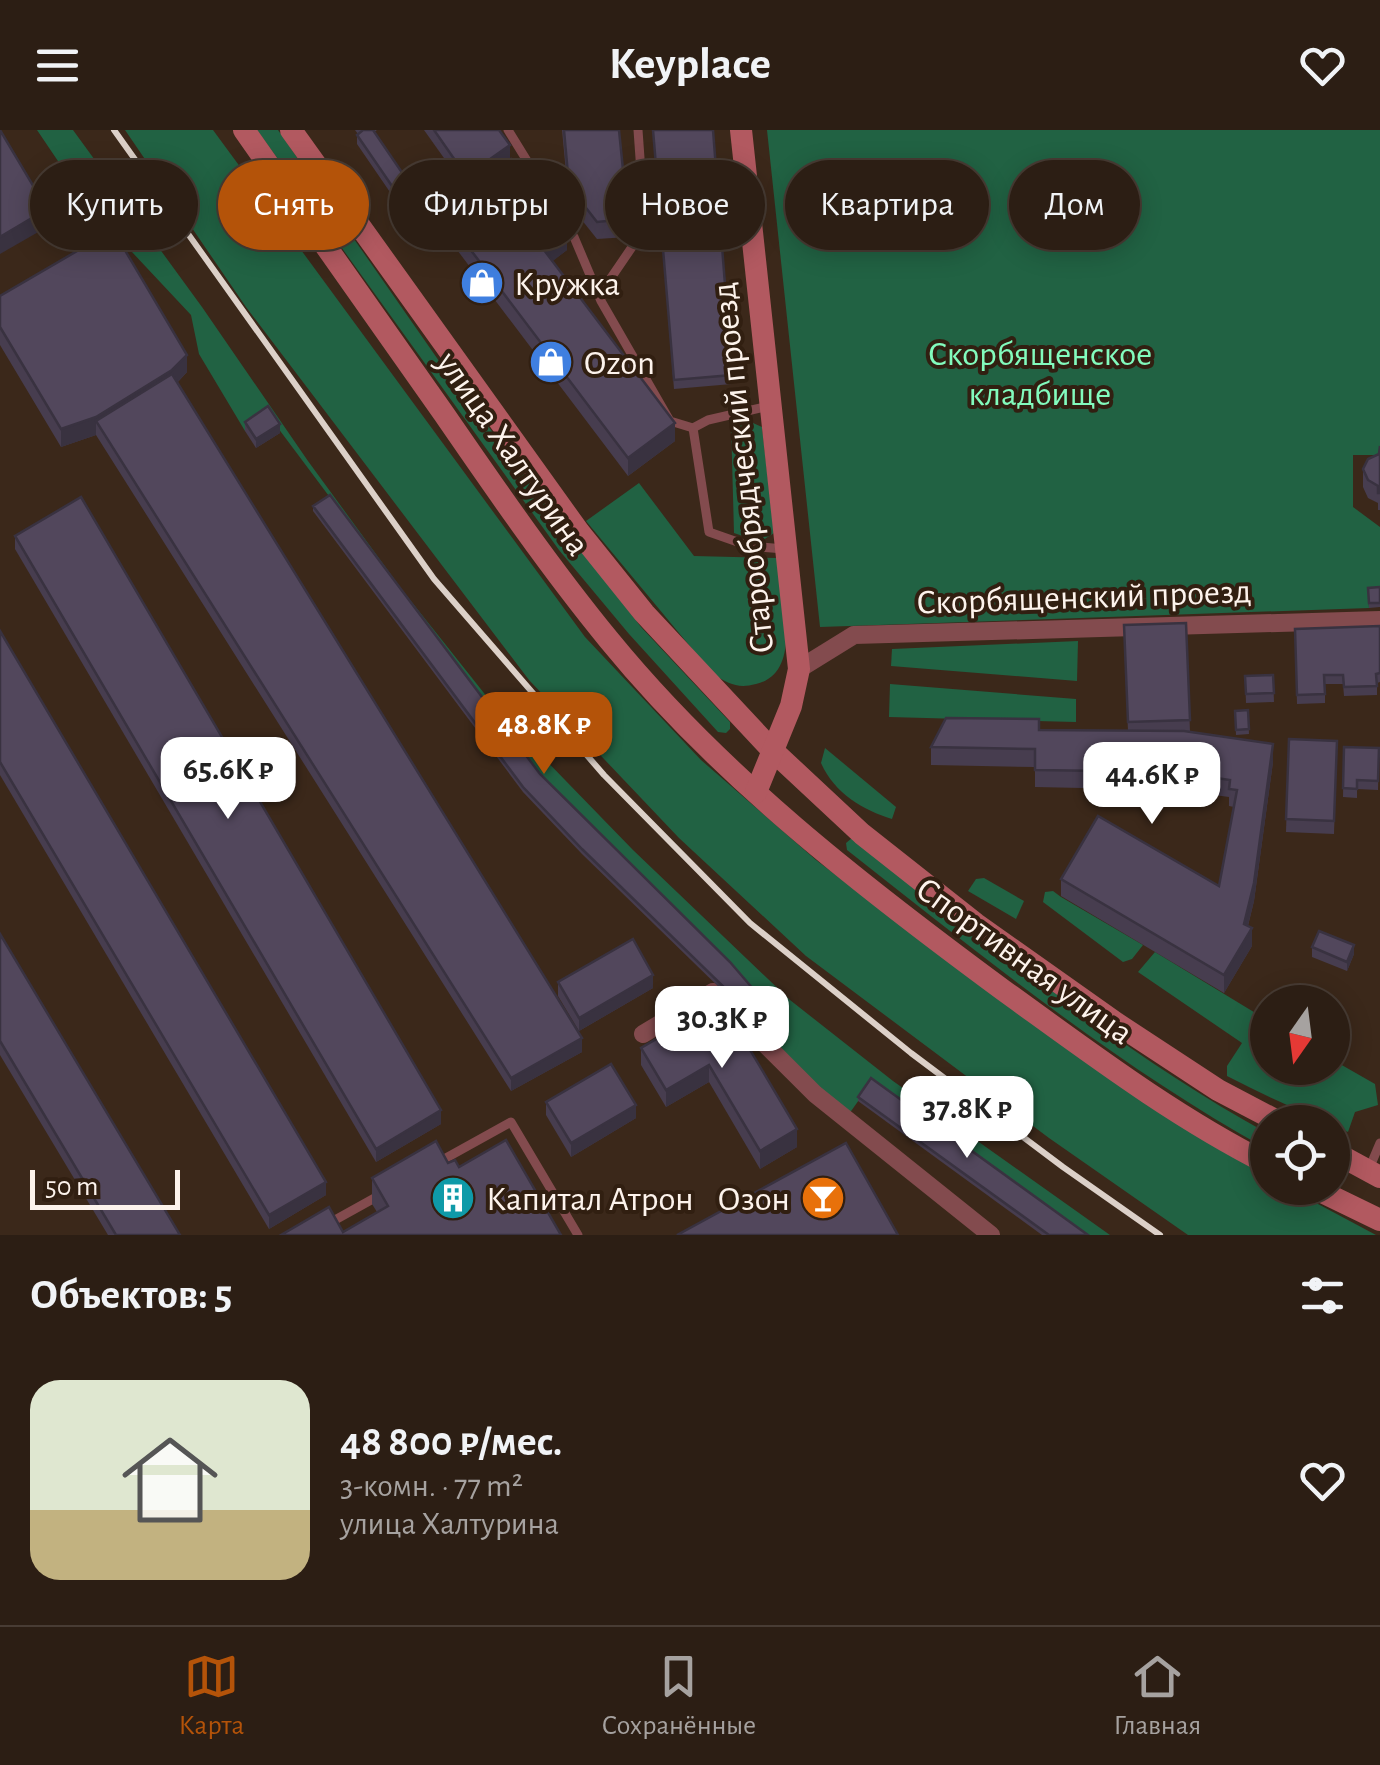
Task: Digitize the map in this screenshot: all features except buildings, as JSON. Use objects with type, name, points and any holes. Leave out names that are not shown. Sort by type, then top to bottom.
[{"type":"main road","name":"улица Халтурина","points":[[244,130],[543,557],[611,643],[702,742],[756,792]]},
{"type":"main road","name":"улица Халтурина","points":[[291,130],[579,532],[644,612],[772,750]]},
{"type":"main road","name":"Старообрядческий проезд","points":[[741,130],[799,669],[792,706],[756,792]]},
{"type":"main road","name":"Спортивная улица","points":[[772,750],[862,834],[976,924],[1188,1071],[1250,1106]]},
{"type":"main road","name":"Спортивная улица","points":[[756,792],[837,864],[1063,1034],[1204,1132],[1250,1155]]},
{"type":"main road","points":[[1350,1161],[1374,1174]]},
{"type":"main road","points":[[1349,1205],[1380,1220]]},
{"type":"street","name":"Скорбященский проезд","points":[[799,669],[854,635],[1380,620]]},
{"type":"street","points":[[644,1034],[712,992],[815,1094],[991,1235]]},
{"type":"lane","points":[[508,130],[574,237],[601,301],[670,421],[693,428],[708,420],[769,406]]},
{"type":"lane","points":[[601,301],[600,294],[646,228],[638,130]]},
{"type":"lane","points":[[693,428],[709,532],[749,546],[786,549]]},
{"type":"lane","points":[[427,1169],[511,1122],[578,1235]]},
{"type":"lane","points":[[1374,1174],[1380,1144]]},
{"type":"lane","points":[[308,1235],[393,1188]]},
{"type":"green space","points":[[37,130],[73,130],[95,160],[57,160]]},
{"type":"green space","points":[[125,130],[213,130],[235,160],[218,160],[218,250],[301,250],[585,637],[701,760],[816,860],[894,919],[1250,1163],[1250,1205],[1320,1205],[1376,1235],[1188,1235],[1049,1138],[806,956],[679,838],[529,680],[246,307],[198,237],[198,160],[146,160]]},
{"type":"green space","points":[[257,130],[278,130],[299,160],[279,160]]},
{"type":"green space","name":"Скорбященское кладбище","points":[[767,130],[1380,130],[1380,455],[1353,455],[1353,507],[1380,527],[1380,592],[1368,592],[1369,608],[820,627]]},
{"type":"green space","points":[[130,250],[160,250],[403,591],[499,712],[633,850],[790,1000],[893,1081],[1110,1235],[1081,1235],[871,1083],[849,1114],[790,1067],[540,778],[269,416],[245,431],[199,354],[191,315]]},
{"type":"green space","points":[[343,250],[362,250],[439,361],[641,627],[730,722],[726,733],[718,732],[559,550]]},
{"type":"green space","points":[[744,419],[762,427],[774,533],[760,542],[734,533],[731,422]]},
{"type":"green space","points":[[639,483],[694,556],[777,558],[786,630],[781,665],[771,677],[739,686],[713,674],[586,521]]},
{"type":"green space","points":[[1078,641],[1077,681],[891,666],[892,649]]},
{"type":"green space","points":[[890,684],[1076,699],[1076,722],[889,717]]},
{"type":"green space","points":[[825,748],[896,807],[892,819],[860,806],[834,784],[821,763]]},
{"type":"green space","points":[[852,838],[1106,1031],[1250,1123],[1250,1139],[1157,1082],[1051,1008],[847,850],[846,843]]},
{"type":"green space","points":[[984,878],[1024,901],[1016,919],[968,891],[976,879]]},
{"type":"green space","points":[[1053,891],[1143,945],[1132,959],[1123,962],[1043,902],[1045,892]]},
{"type":"green space","points":[[1155,952],[1250,1010],[1250,1085],[1350,1085],[1350,1070],[1375,1084],[1378,1105],[1355,1112],[1350,1126],[1350,1105],[1288,1105],[1227,1076],[1227,1066],[1242,1043],[1138,972]]},
{"type":"railway","points":[[114,130],[434,579],[604,775],[750,923],[911,1053],[1160,1235]]},
{"type":"place","name":"Кружка","points":[[482,283]]},
{"type":"place","name":"Ozon","points":[[551,362]]},
{"type":"place","name":"Капитал Атрон","points":[[453,1198]]},
{"type":"place","name":"Озон","points":[[823,1198]]}]
